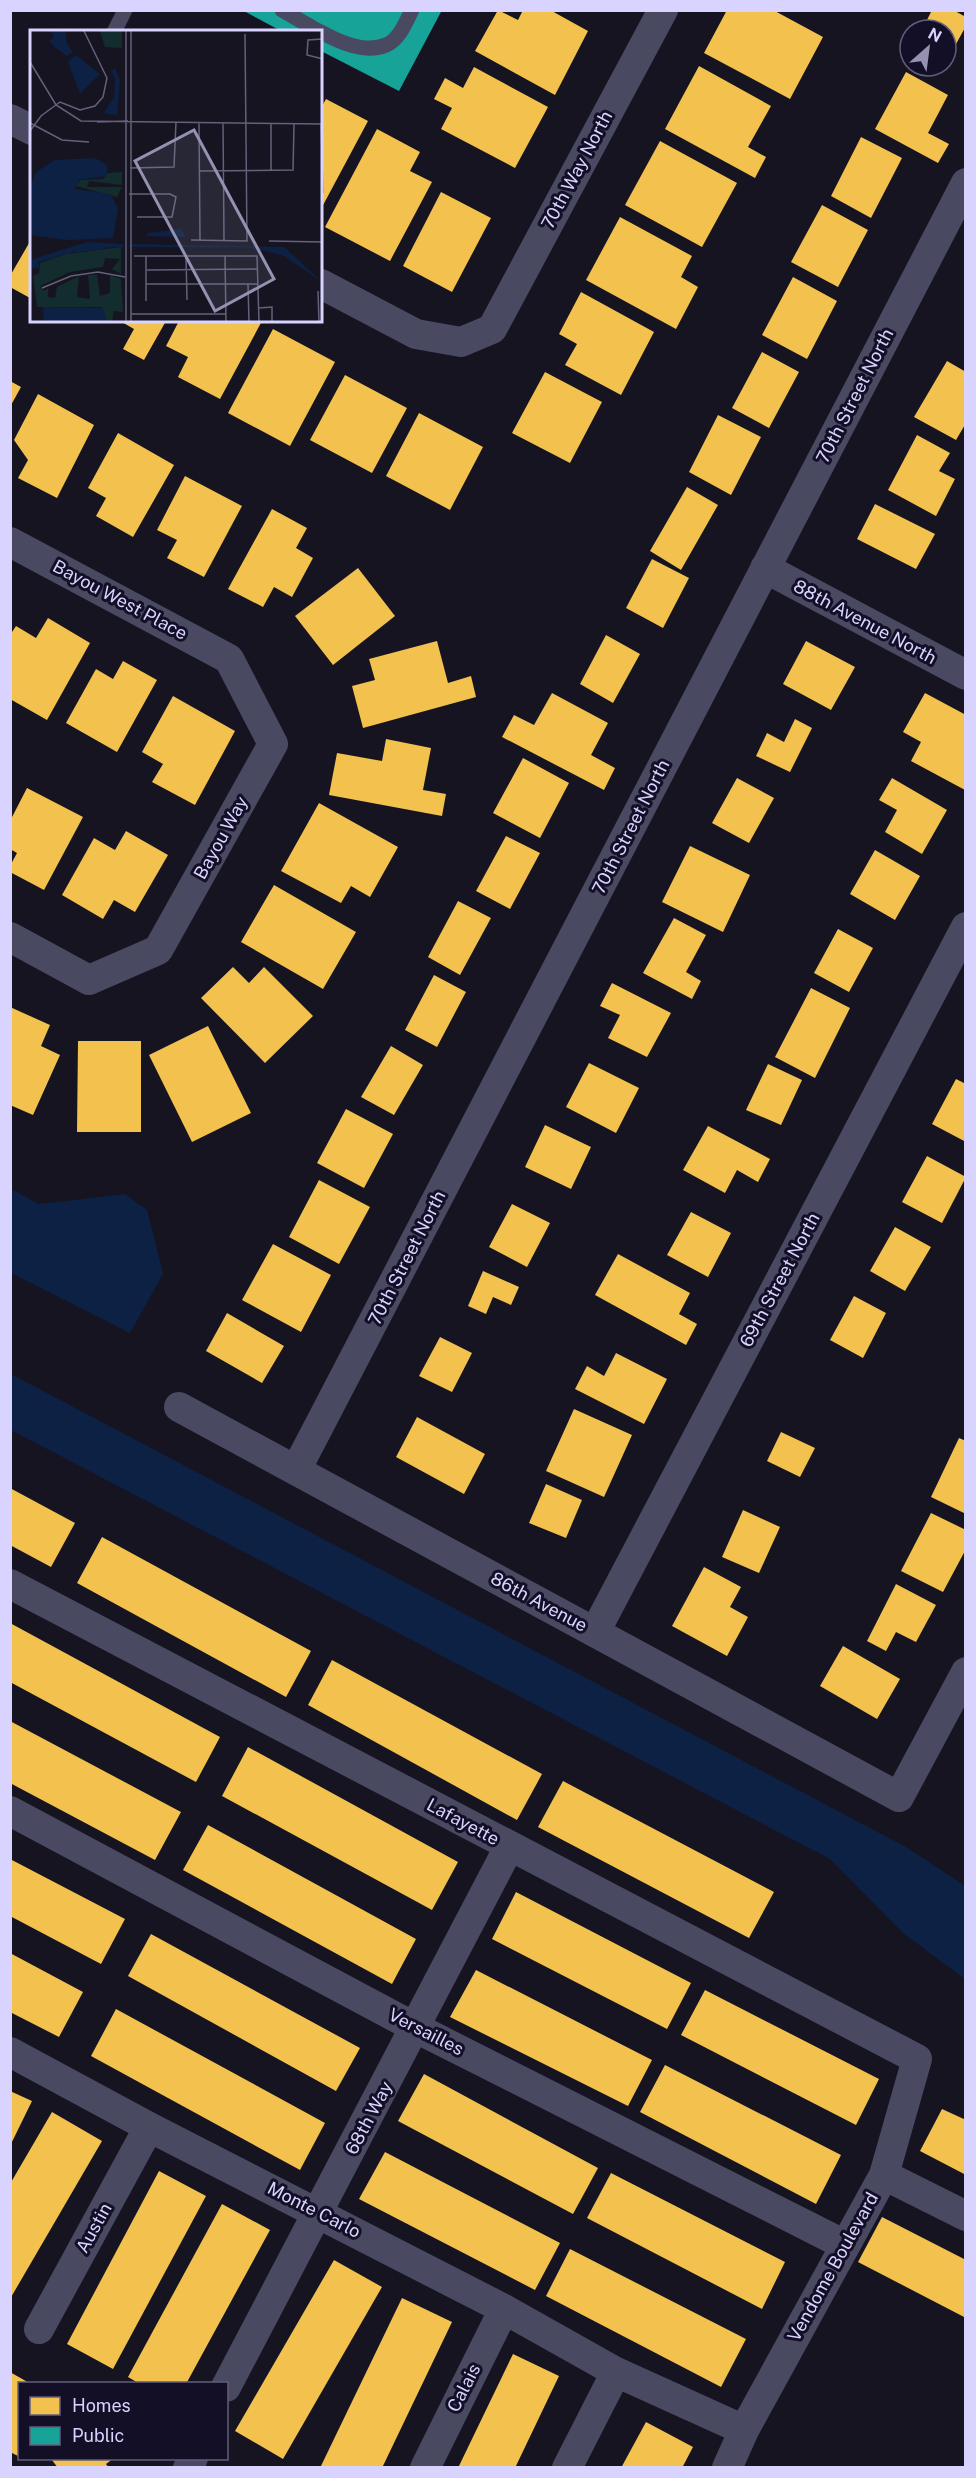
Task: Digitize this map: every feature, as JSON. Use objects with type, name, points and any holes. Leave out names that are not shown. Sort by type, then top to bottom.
[{"type":"street","name":"70th Way North","points":[[322,285],[416,334],[460,342],[492,329],[663,10]]},
{"type":"street","points":[[10,119],[30,129]]},
{"type":"street","name":"70th Street North","points":[[296,1470],[966,183]]},
{"type":"street","name":"Bayou West Place","points":[[10,542],[229,659]]},
{"type":"street","name":"88th Avenue North","points":[[765,568],[966,675]]},
{"type":"street","name":"Bayou Way","points":[[10,937],[89,980],[158,950],[273,744],[229,659]]},
{"type":"street","name":"69th Street North","points":[[595,1632],[966,927]]},
{"type":"street","name":"86th Avenue","points":[[179,1407],[899,1797],[966,1672]]},
{"type":"street","name":"Lafayette","points":[[10,1584],[917,2059]]},
{"type":"street","name":"Versailles","points":[[10,1810],[416,2028],[845,2245]]},
{"type":"street","name":"68th Way","points":[[228,2383],[320,2213],[509,1847]]},
{"type":"street","name":"Monte Carlo","points":[[10,2052],[149,2127],[504,2309],[616,2372]]},
{"type":"street","name":"Vendome Boulevard","points":[[727,2468],[744,2430],[884,2175],[917,2059]]},
{"type":"street","name":"Austin","points":[[39,2329],[149,2127]]},
{"type":"street","points":[[884,2175],[966,2216]]},
{"type":"street","name":"Calais","points":[[425,2468],[504,2309]]},
{"type":"street","points":[[567,2468],[616,2372],[744,2430]]},
{"type":"lane","points":[[115,30],[125,10]]},
{"type":"lane","points":[[282,10],[317,30]]},
{"type":"lane","points":[[322,32],[357,48],[386,45],[400,33],[412,10]]},
{"type":"water","points":[[11,1189],[39,1204],[125,1194],[147,1210],[163,1274],[130,1333],[11,1273]]},
{"type":"water","points":[[11,1374],[906,1847],[965,1886],[965,1979],[904,1934],[830,1859],[11,1430]]},
{"type":"building: Homes","points":[[498,10],[518,20],[523,10],[550,10],[588,31],[555,95],[475,51]]},
{"type":"building: Homes","points":[[727,10],[773,10],[823,37],[790,99],[704,53]]},
{"type":"building: Homes","points":[[932,10],[953,10],[966,17],[966,26],[958,40],[958,18],[928,18]]},
{"type":"building: Homes","points":[[699,66],[771,106],[748,147],[766,157],[755,178],[665,129]]},
{"type":"building: Homes","points":[[474,67],[548,107],[515,168],[441,129],[452,108],[434,99],[445,78],[463,88]]},
{"type":"building: Homes","points":[[903,78],[917,78],[948,95],[928,133],[949,144],[938,163],[875,129]]},
{"type":"building: Homes","points":[[326,99],[368,121],[322,207],[322,106]]},
{"type":"building: Homes","points":[[377,129],[420,152],[410,171],[432,182],[390,261],[325,227]]},
{"type":"building: Homes","points":[[861,137],[902,158],[871,218],[831,196]]},
{"type":"building: Homes","points":[[660,141],[737,183],[702,247],[625,205]]},
{"type":"building: Homes","points":[[441,192],[491,218],[452,292],[403,266]]},
{"type":"building: Homes","points":[[822,205],[868,230],[838,287],[791,262]]},
{"type":"building: Homes","points":[[620,217],[692,256],[681,277],[698,287],[676,329],[586,280]]},
{"type":"building: Homes","points":[[30,241],[30,298],[10,287],[10,276]]},
{"type":"building: Homes","points":[[793,277],[837,301],[807,359],[762,335]]},
{"type":"building: Homes","points":[[581,292],[654,332],[621,395],[565,365],[577,344],[559,334]]},
{"type":"building: Homes","points":[[122,322],[165,322],[144,360],[123,349],[134,329]]},
{"type":"building: Homes","points":[[178,322],[261,322],[220,399],[178,377],[188,357],[166,346]]},
{"type":"building: Homes","points":[[273,329],[335,362],[290,446],[228,413]]},
{"type":"building: Homes","points":[[762,352],[799,372],[769,428],[732,408]]},
{"type":"building: Homes","points":[[947,361],[966,372],[966,423],[956,440],[914,417]]},
{"type":"building: Homes","points":[[545,372],[602,402],[570,463],[512,433]]},
{"type":"building: Homes","points":[[345,375],[407,408],[372,473],[310,440]]},
{"type":"building: Homes","points":[[10,381],[21,387],[10,407]]},
{"type":"building: Homes","points":[[38,394],[94,425],[57,498],[18,478],[28,460],[14,440]]},
{"type":"building: Homes","points":[[419,413],[483,447],[450,510],[386,476]]},
{"type":"building: Homes","points":[[718,415],[761,437],[731,495],[689,472]]},
{"type":"building: Homes","points":[[118,433],[174,465],[133,537],[96,516],[106,498],[88,488]]},
{"type":"building: Homes","points":[[917,435],[950,453],[939,471],[955,479],[936,516],[888,490]]},
{"type":"building: Homes","points":[[185,476],[242,506],[204,577],[167,558],[177,540],[157,530]]},
{"type":"building: Homes","points":[[687,487],[718,505],[681,570],[650,551]]},
{"type":"building: Homes","points":[[875,504],[935,534],[916,569],[857,539]]},
{"type":"building: Homes","points":[[272,509],[307,528],[296,548],[313,558],[292,597],[274,587],[263,607],[228,589]]},
{"type":"building: Homes","points":[[652,559],[689,578],[663,628],[626,608]]},
{"type":"building: Homes","points":[[358,568],[395,616],[333,665],[295,616]]},
{"type":"building: Homes","points":[[48,618],[90,643],[47,720],[10,699],[10,635],[16,626],[36,638]]},
{"type":"building: Homes","points":[[606,635],[640,654],[613,703],[580,684]]},
{"type":"building: Homes","points":[[437,641],[448,683],[471,676],[476,697],[363,728],[352,686],[375,680],[369,659]]},
{"type":"building: Homes","points":[[806,641],[855,667],[831,710],[783,684]]},
{"type":"building: Homes","points":[[123,661],[157,680],[117,752],[66,723],[96,669],[113,679]]},
{"type":"building: Homes","points":[[552,693],[608,723],[591,755],[615,768],[604,790],[502,737],[514,715],[534,725]]},
{"type":"building: Homes","points":[[925,693],[966,715],[965,790],[911,761],[921,742],[903,732]]},
{"type":"building: Homes","points":[[173,696],[235,731],[195,805],[152,782],[163,764],[142,752]]},
{"type":"building: Homes","points":[[795,719],[812,728],[790,772],[756,756],[767,733],[784,742]]},
{"type":"building: Homes","points":[[386,739],[431,748],[423,790],[446,794],[442,816],[329,795],[337,753],[382,761]]},
{"type":"building: Homes","points":[[523,758],[569,783],[540,838],[493,813]]},
{"type":"building: Homes","points":[[737,778],[774,798],[749,843],[712,823]]},
{"type":"building: Homes","points":[[892,778],[947,810],[922,854],[885,832],[897,810],[879,800]]},
{"type":"building: Homes","points":[[27,788],[83,817],[44,890],[10,872],[10,866],[17,853],[10,849],[10,821]]},
{"type":"building: Homes","points":[[319,803],[398,847],[370,897],[351,886],[341,903],[281,871]]},
{"type":"building: Homes","points":[[126,831],[168,855],[135,912],[114,900],[103,919],[62,895],[94,838],[115,850]]},
{"type":"building: Homes","points":[[506,836],[540,853],[510,909],[476,891]]},
{"type":"building: Homes","points":[[690,846],[750,875],[723,932],[662,902]]},
{"type":"building: Homes","points":[[875,850],[920,876],[895,920],[850,894]]},
{"type":"building: Homes","points":[[274,885],[356,932],[323,989],[241,942]]},
{"type":"building: Homes","points":[[458,901],[491,918],[460,975],[428,957]]},
{"type":"building: Homes","points":[[674,918],[706,935],[686,972],[701,981],[692,999],[643,973]]},
{"type":"building: Homes","points":[[838,929],[873,948],[849,992],[814,973]]},
{"type":"building: Homes","points":[[233,967],[249,983],[264,967],[313,1016],[265,1063],[201,998]]},
{"type":"building: Homes","points":[[434,975],[466,992],[437,1047],[405,1030]]},
{"type":"building: Homes","points":[[612,983],[671,1013],[647,1057],[608,1038],[620,1015],[600,1006]]},
{"type":"building: Homes","points":[[811,988],[850,1008],[815,1078],[775,1057]]},
{"type":"building: Homes","points":[[10,1007],[50,1025],[41,1046],[60,1055],[33,1115],[10,1105]]},
{"type":"building: Homes","points":[[208,1026],[251,1113],[192,1142],[149,1055]]},
{"type":"building: Homes","points":[[78,1041],[141,1041],[141,1132],[77,1132]]},
{"type":"building: Homes","points":[[391,1046],[423,1065],[394,1115],[361,1097]]},
{"type":"building: Homes","points":[[589,1063],[639,1088],[616,1133],[566,1107]]},
{"type":"building: Homes","points":[[768,1064],[802,1080],[781,1125],[746,1110]]},
{"type":"building: Homes","points":[[956,1079],[966,1084],[966,1142],[932,1124]]},
{"type":"building: Homes","points":[[346,1109],[393,1134],[364,1188],[317,1163]]},
{"type":"building: Homes","points":[[545,1125],[591,1147],[571,1189],[525,1167]]},
{"type":"building: Homes","points":[[708,1126],[770,1159],[758,1182],[737,1170],[725,1193],[683,1170]]},
{"type":"building: Homes","points":[[927,1156],[966,1177],[942,1223],[902,1202]]},
{"type":"building: Homes","points":[[319,1180],[370,1207],[339,1264],[289,1237]]},
{"type":"building: Homes","points":[[512,1204],[550,1223],[527,1267],[489,1247]]},
{"type":"building: Homes","points":[[691,1212],[731,1233],[708,1277],[667,1255]]},
{"type":"building: Homes","points":[[895,1227],[931,1247],[905,1291],[870,1271]]},
{"type":"building: Homes","points":[[273,1244],[331,1275],[301,1332],[242,1300]]},
{"type":"building: Homes","points":[[618,1254],[690,1293],[679,1314],[697,1324],[686,1345],[595,1295]]},
{"type":"building: Homes","points":[[483,1271],[519,1287],[511,1305],[493,1297],[486,1314],[468,1306]]},
{"type":"building: Homes","points":[[854,1296],[886,1313],[863,1358],[830,1340]]},
{"type":"building: Homes","points":[[227,1313],[284,1346],[262,1383],[206,1351]]},
{"type":"building: Homes","points":[[440,1337],[472,1353],[452,1392],[419,1376]]},
{"type":"building: Homes","points":[[616,1353],[667,1379],[644,1424],[575,1389],[587,1366],[604,1376]]},
{"type":"building: Homes","points":[[574,1409],[632,1435],[604,1497],[546,1471]]},
{"type":"building: Homes","points":[[417,1417],[485,1454],[464,1494],[396,1457]]},
{"type":"building: Homes","points":[[781,1432],[815,1448],[800,1477],[767,1461]]},
{"type":"building: Homes","points":[[959,1438],[966,1441],[966,1514],[931,1497]]},
{"type":"building: Homes","points":[[546,1484],[582,1500],[566,1538],[529,1523]]},
{"type":"building: Homes","points":[[10,1488],[75,1523],[51,1567],[10,1545]]},
{"type":"building: Homes","points":[[743,1510],[780,1527],[759,1573],[722,1557]]},
{"type":"building: Homes","points":[[931,1513],[966,1530],[966,1549],[943,1592],[901,1571]]},
{"type":"building: Homes","points":[[102,1537],[311,1651],[286,1697],[77,1583]]},
{"type":"building: Homes","points":[[704,1567],[741,1587],[730,1607],[748,1617],[727,1656],[672,1626]]},
{"type":"building: Homes","points":[[896,1584],[936,1605],[916,1642],[896,1632],[886,1651],[867,1641]]},
{"type":"building: Homes","points":[[10,1623],[220,1737],[196,1782],[10,1682]]},
{"type":"building: Homes","points":[[843,1646],[900,1679],[877,1719],[820,1686]]},
{"type":"building: Homes","points":[[332,1660],[542,1774],[517,1820],[308,1705]]},
{"type":"building: Homes","points":[[10,1721],[181,1812],[155,1860],[10,1783]]},
{"type":"building: Homes","points":[[248,1747],[458,1862],[432,1910],[222,1796]]},
{"type":"building: Homes","points":[[563,1781],[774,1892],[749,1938],[538,1827]]},
{"type":"building: Homes","points":[[208,1825],[416,1939],[392,1984],[183,1870]]},
{"type":"building: Homes","points":[[10,1859],[125,1919],[101,1964],[10,1916]]},
{"type":"building: Homes","points":[[516,1892],[691,1983],[667,2029],[492,1939]]},
{"type":"building: Homes","points":[[151,1934],[360,2048],[336,2091],[128,1976]]},
{"type":"building: Homes","points":[[10,1953],[83,1992],[59,2037],[10,2012]]},
{"type":"building: Homes","points":[[476,1970],[652,2060],[628,2106],[450,2017]]},
{"type":"building: Homes","points":[[705,1990],[879,2079],[856,2125],[681,2035]]},
{"type":"building: Homes","points":[[116,2009],[325,2123],[300,2170],[91,2056]]},
{"type":"building: Homes","points":[[665,2065],[841,2155],[816,2204],[640,2112]]},
{"type":"building: Homes","points":[[424,2074],[598,2168],[573,2214],[398,2121]]},
{"type":"building: Homes","points":[[10,2091],[32,2101],[10,2146]]},
{"type":"building: Homes","points":[[942,2109],[966,2120],[966,2175],[920,2151]]},
{"type":"building: Homes","points":[[52,2112],[102,2141],[10,2299],[10,2184]]},
{"type":"building: Homes","points":[[385,2152],[560,2243],[535,2290],[359,2199]]},
{"type":"building: Homes","points":[[159,2171],[206,2196],[113,2369],[67,2344]]},
{"type":"building: Homes","points":[[611,2173],[785,2262],[762,2309],[587,2218]]},
{"type":"building: Homes","points":[[222,2204],[270,2230],[187,2382],[137,2382],[128,2377]]},
{"type":"building: Homes","points":[[882,2217],[966,2260],[966,2318],[858,2262]]},
{"type":"building: Homes","points":[[570,2249],[746,2339],[721,2387],[546,2296]]},
{"type":"building: Homes","points":[[334,2260],[382,2287],[283,2459],[235,2431]]},
{"type":"building: Homes","points":[[402,2298],[452,2322],[382,2468],[320,2468]]},
{"type":"building: Homes","points":[[513,2354],[559,2376],[515,2468],[458,2468]]},
{"type":"building: Homes","points":[[10,2372],[28,2382],[18,2382],[18,2456],[10,2452]]},
{"type":"building: Homes","points":[[646,2422],[693,2447],[682,2468],[621,2468]]},
{"type":"building: Homes","points":[[52,2460],[111,2460],[106,2464],[109,2468],[58,2468]]},
{"type":"building: Public","points":[[242,10],[442,10],[399,91],[322,52],[322,30],[279,30]]}]
